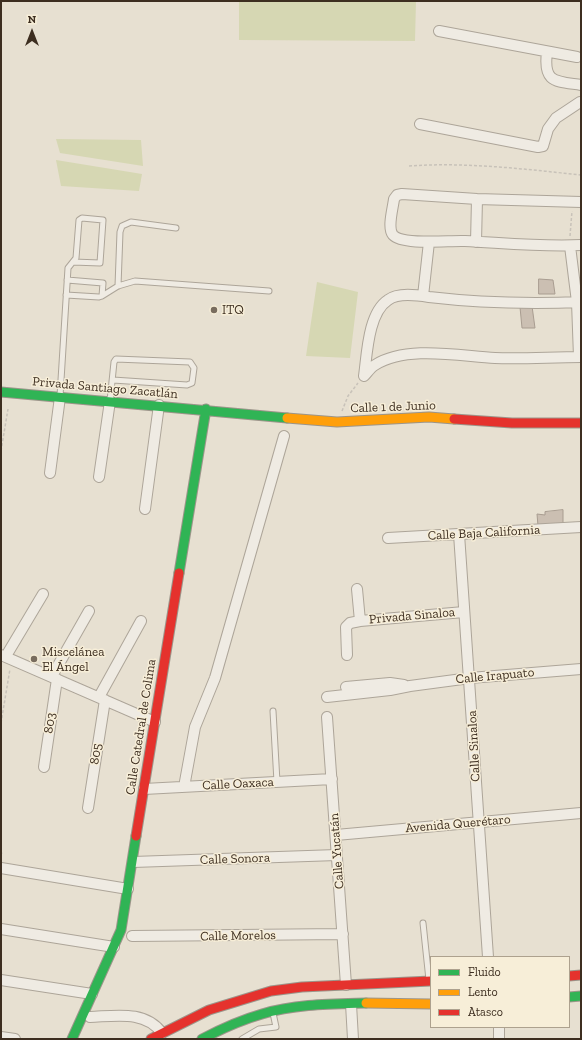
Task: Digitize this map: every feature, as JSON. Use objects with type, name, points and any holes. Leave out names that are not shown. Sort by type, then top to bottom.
[{"type":"street","points":[[439,31],[577,57]]},
{"type":"street","points":[[420,124],[538,147],[542,146],[548,129],[556,118],[581,102],[578,96],[581,86],[553,80],[548,76],[545,66],[547,52]]},
{"type":"street","points":[[577,202],[477,199],[408,193],[397,195],[394,200],[391,231],[394,236],[399,239],[429,242],[476,242],[511,245],[581,245]]},
{"type":"street","points":[[476,242],[477,199]]},
{"type":"street","points":[[423,296],[429,242]]},
{"type":"street","points":[[364,376],[374,365],[389,359],[410,354],[451,354],[496,358],[580,357],[579,302],[570,246]]},
{"type":"street","points":[[364,376],[370,334],[378,309],[387,300],[396,296],[423,296],[470,302],[579,302]]},
{"type":"street","name":"Privada Santiago Zacatlán","points":[[1,392],[206,409]]},
{"type":"street","points":[[50,473],[60,397]]},
{"type":"street","points":[[99,477],[110,401]]},
{"type":"street","points":[[145,509],[159,405]]},
{"type":"street","name":"Calle 1 de Junio","points":[[206,409],[337,422],[381,421],[429,417],[512,423],[581,423]]},
{"type":"street","name":"Calle Catedral de Colima","points":[[72,1039],[120,935],[206,409]]},
{"type":"street","points":[[184,787],[195,727],[215,678],[284,436]]},
{"type":"street","name":"Calle Baja California","points":[[388,538],[581,527]]},
{"type":"street","name":"Calle Sinaloa","points":[[459,534],[488,956]]},
{"type":"street","name":"Privada Sinaloa","points":[[357,590],[360,621]]},
{"type":"street","points":[[43,594],[6,657],[155,722]]},
{"type":"street","points":[[54,677],[89,611]]},
{"type":"street","name":"Privada Sinaloa","points":[[347,655],[346,627],[350,624],[360,621],[464,612]]},
{"type":"street","points":[[102,698],[142,621]]},
{"type":"street","name":"Calle Irapuato","points":[[327,697],[390,690],[470,678],[581,669]]},
{"type":"street","name":"803","points":[[44,767],[54,677]]},
{"type":"street","name":"Calle Irapuato","points":[[346,686],[390,683],[410,686]]},
{"type":"street","name":"805","points":[[88,808],[102,698]]},
{"type":"street","name":"Calle Yucatán","points":[[328,716],[346,985]]},
{"type":"street","name":"Calle Oaxaca","points":[[144,789],[332,779]]},
{"type":"street","name":"Avenida Querétaro","points":[[336,835],[581,813]]},
{"type":"street","name":"Calle Sonora","points":[[132,862],[337,856]]},
{"type":"street","points":[[1,868],[128,889]]},
{"type":"street","points":[[1,929],[114,947]]},
{"type":"street","name":"Calle Morelos","points":[[132,936],[343,934]]},
{"type":"street","points":[[570,976],[581,975]]},
{"type":"street","points":[[1,980],[92,994]]},
{"type":"street","points":[[151,1039],[209,1010],[271,991],[302,987],[430,981]]},
{"type":"street","points":[[570,997],[581,996]]},
{"type":"street","points":[[202,1039],[235,1023],[273,1011],[321,1004],[430,1004]]},
{"type":"street","points":[[351,1004],[353,1039]]},
{"type":"street","points":[[90,1017],[130,1015],[144,1018],[151,1021],[162,1033]]},
{"type":"street","points":[[499,1028],[500,1039]]},
{"type":"street","points":[[1,1037],[15,1039]]},
{"type":"lane","points":[[60,397],[68,268],[76,258],[80,218],[103,220],[100,263],[73,262]]},
{"type":"lane","points":[[118,286],[120,232],[122,226],[130,222],[176,228]]},
{"type":"lane","points":[[67,280],[103,283],[102,296]]},
{"type":"lane","points":[[66,295],[102,296],[118,286],[135,281],[148,280],[269,291]]},
{"type":"lane","points":[[110,401],[114,362],[116,359],[190,362],[194,368],[192,384],[188,386],[113,380]]},
{"type":"lane","points":[[273,711],[277,782]]},
{"type":"lane","points":[[423,922],[430,981]]},
{"type":"lane","points":[[242,1039],[259,1029],[276,1027],[273,1011]]},
{"type":"path","points":[[409,166],[446,163],[581,175]]},
{"type":"path","points":[[570,246],[577,202]]},
{"type":"path","points":[[337,422],[348,396],[364,376]]},
{"type":"path","points":[[1,451],[8,409]]},
{"type":"path","points":[[1,723],[6,657]]},
{"type":"path","points":[[1,851],[2,855]]},
{"type":"green space","points":[[239,1],[416,1],[415,41],[239,40]]},
{"type":"green space","points":[[56,139],[141,140],[143,166],[60,153]]},
{"type":"green space","points":[[56,160],[142,174],[139,191],[61,186]]},
{"type":"green space","points":[[317,282],[358,292],[350,358],[306,356]]},
{"type":"building","points":[[539,279],[553,280],[555,294],[539,294]]},
{"type":"building","points":[[532,306],[535,328],[522,328],[520,307]]},
{"type":"building","points":[[563,510],[563,524],[538,526],[537,514],[545,515],[545,512]]},
{"type":"traffic: fast","points":[[1,392],[287,418]]},
{"type":"traffic: fast","points":[[179,573],[206,409]]},
{"type":"traffic: fast","points":[[72,1039],[121,930],[136,836]]},
{"type":"traffic: fast","points":[[570,997],[581,996]]},
{"type":"traffic: fast","points":[[202,1039],[254,1016],[287,1008],[313,1005],[366,1003]]},
{"type":"traffic: slow","points":[[287,418],[337,422],[429,417],[454,419]]},
{"type":"traffic: slow","points":[[366,1003],[430,1004]]},
{"type":"traffic: jam","points":[[454,419],[512,423],[581,423]]},
{"type":"traffic: jam","points":[[136,836],[179,573]]},
{"type":"traffic: jam","points":[[570,976],[581,975]]},
{"type":"traffic: jam","points":[[151,1039],[209,1010],[271,991],[302,987],[430,981]]},
{"type":"place","name":"ITQ","points":[[214,310]]},
{"type":"place","name":"Miscelánea El Ángel","points":[[34,659]]}]
